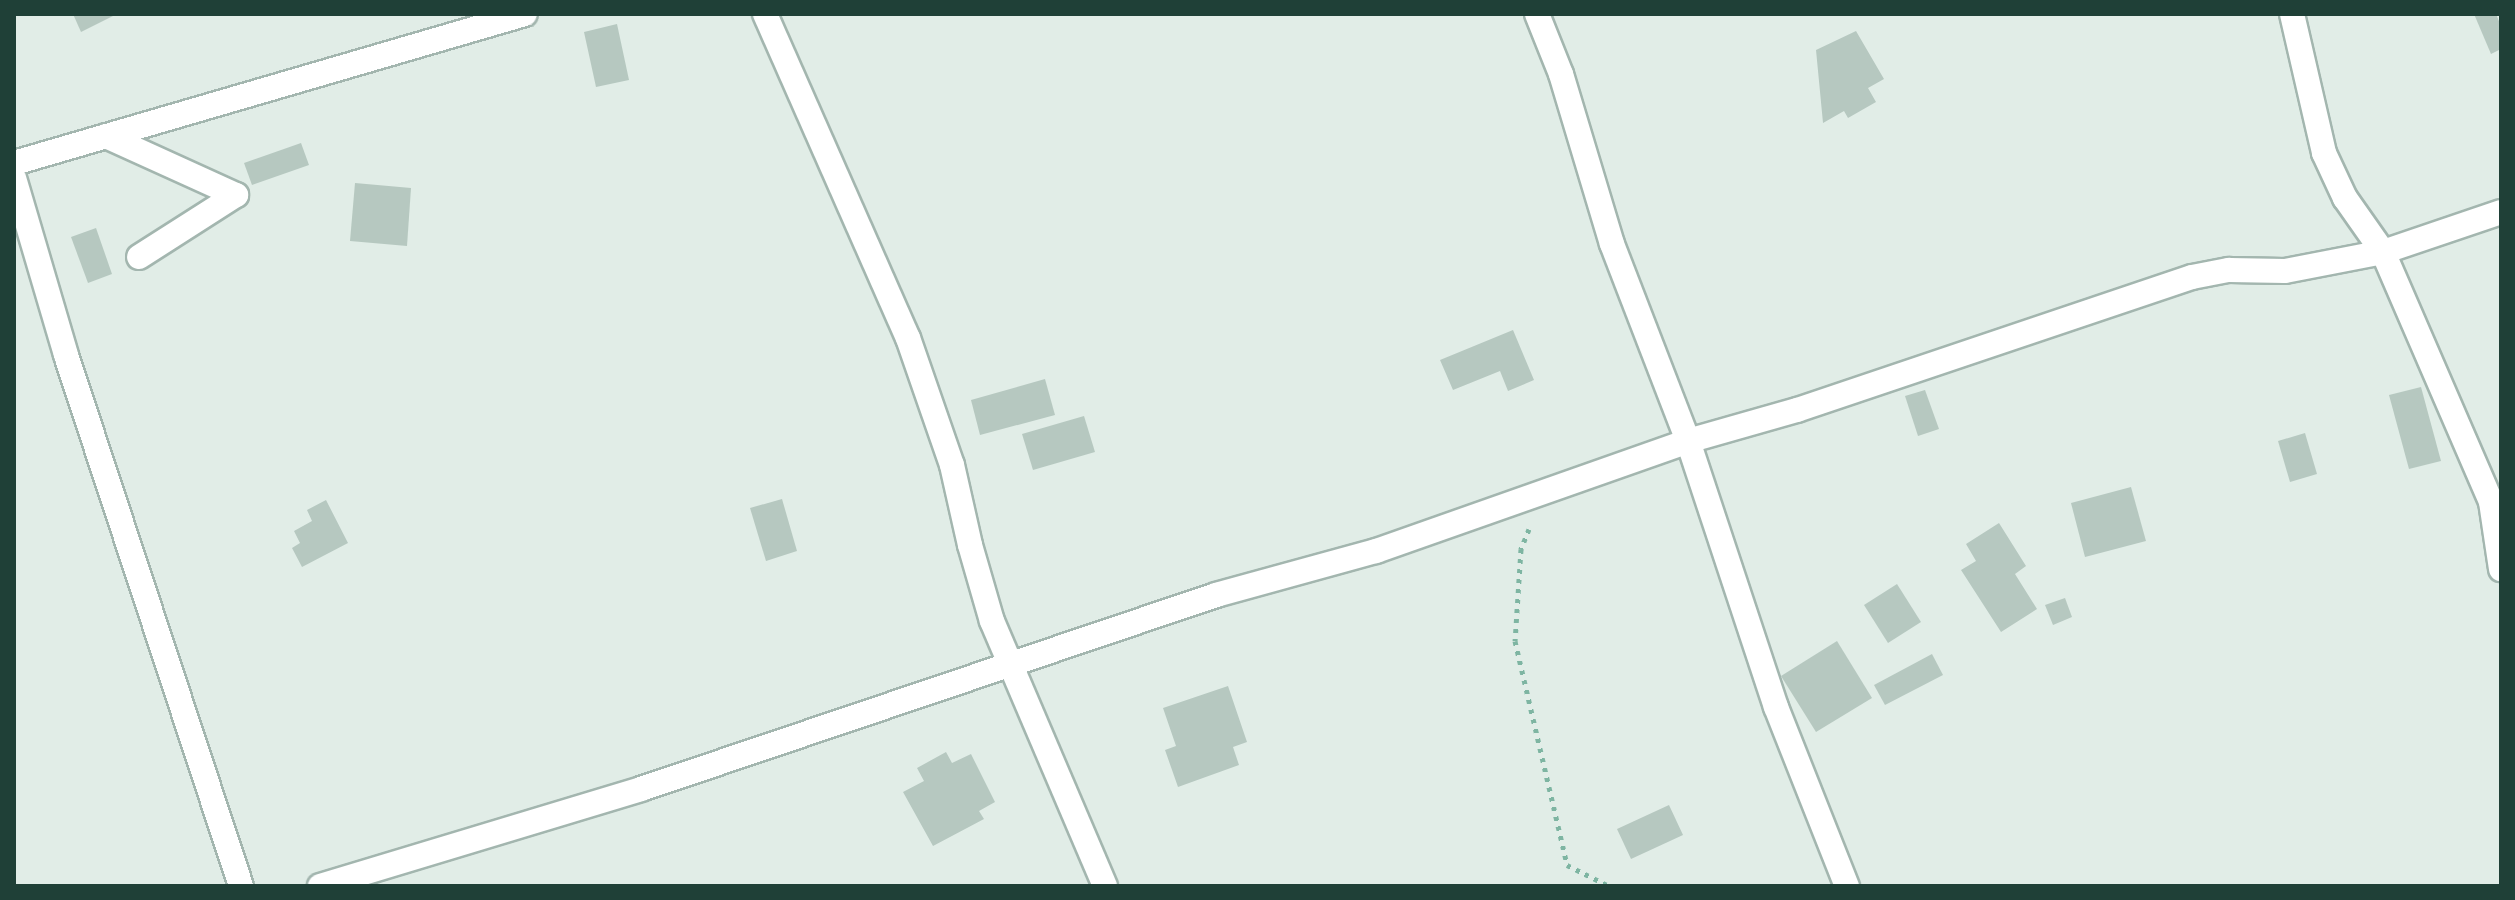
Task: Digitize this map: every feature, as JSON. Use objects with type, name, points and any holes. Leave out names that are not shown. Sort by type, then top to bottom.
[{"type":"street","points":[[14,163],[525,14]]},
{"type":"street","points":[[765,14],[874,256],[932,400],[952,465],[978,575],[1010,667],[1105,886]]},
{"type":"street","points":[[1537,14],[1561,74],[1612,244],[1688,441],[1776,707],[1847,886]]},
{"type":"street","points":[[2292,14],[2324,153],[2345,198],[2383,252],[2491,502],[2501,569]]},
{"type":"street","points":[[106,136],[236,195],[139,257]]},
{"type":"street","points":[[14,178],[66,355],[241,886]]},
{"type":"street","points":[[320,886],[641,789],[1216,595],[1376,551],[1688,441],[1810,406],[2192,277],[2229,270],[2285,271],[2383,252],[2501,212]]},
{"type":"path","points":[[1542,494],[1521,549],[1515,641],[1567,865],[1609,886]]},
{"type":"building","points":[[73,14],[117,14],[81,32]]},
{"type":"building","points":[[2474,14],[2496,14],[2501,26],[2501,49],[2491,54]]},
{"type":"building","points":[[617,24],[629,80],[596,87],[584,32]]},
{"type":"building","points":[[1856,31],[1884,79],[1868,88],[1876,102],[1848,118],[1844,111],[1823,123],[1816,50]]},
{"type":"building","points":[[301,143],[309,165],[252,185],[244,163]]},
{"type":"building","points":[[355,183],[411,188],[407,246],[350,241]]},
{"type":"building","points":[[96,228],[112,274],[88,283],[71,237]]},
{"type":"building","points":[[1513,330],[1534,380],[1508,391],[1500,371],[1453,390],[1440,360]]},
{"type":"building","points":[[1045,379],[1055,415],[980,435],[971,400]]},
{"type":"building","points":[[2421,387],[2441,461],[2409,469],[2389,395]]},
{"type":"building","points":[[1925,390],[1939,429],[1918,436],[1905,396]]},
{"type":"building","points":[[1084,416],[1095,452],[1033,470],[1022,434]]},
{"type":"building","points":[[2305,433],[2317,474],[2290,482],[2278,441]]},
{"type":"building","points":[[2131,487],[2146,541],[2085,557],[2071,503]]},
{"type":"building","points":[[782,499],[797,551],[766,561],[750,508]]},
{"type":"building","points":[[326,500],[348,543],[302,567],[292,548],[300,543],[294,531],[312,521],[307,510]]},
{"type":"building","points":[[1999,523],[2026,566],[2015,574],[2037,609],[2001,632],[1961,570],[1976,561],[1966,544]]},
{"type":"building","points":[[1897,584],[1921,622],[1888,643],[1864,605]]},
{"type":"building","points":[[2065,598],[2072,617],[2053,625],[2045,605]]},
{"type":"building","points":[[1837,641],[1872,698],[1816,732],[1781,676]]},
{"type":"building","points":[[1932,654],[1943,675],[1885,705],[1874,685]]},
{"type":"building","points":[[1228,686],[1247,742],[1233,747],[1239,765],[1178,787],[1165,750],[1176,746],[1163,708]]},
{"type":"building","points":[[946,752],[952,763],[971,754],[995,802],[979,811],[984,819],[933,846],[903,792],[924,781],[917,768]]},
{"type":"building","points":[[1669,805],[1683,835],[1631,859],[1617,829]]}]
